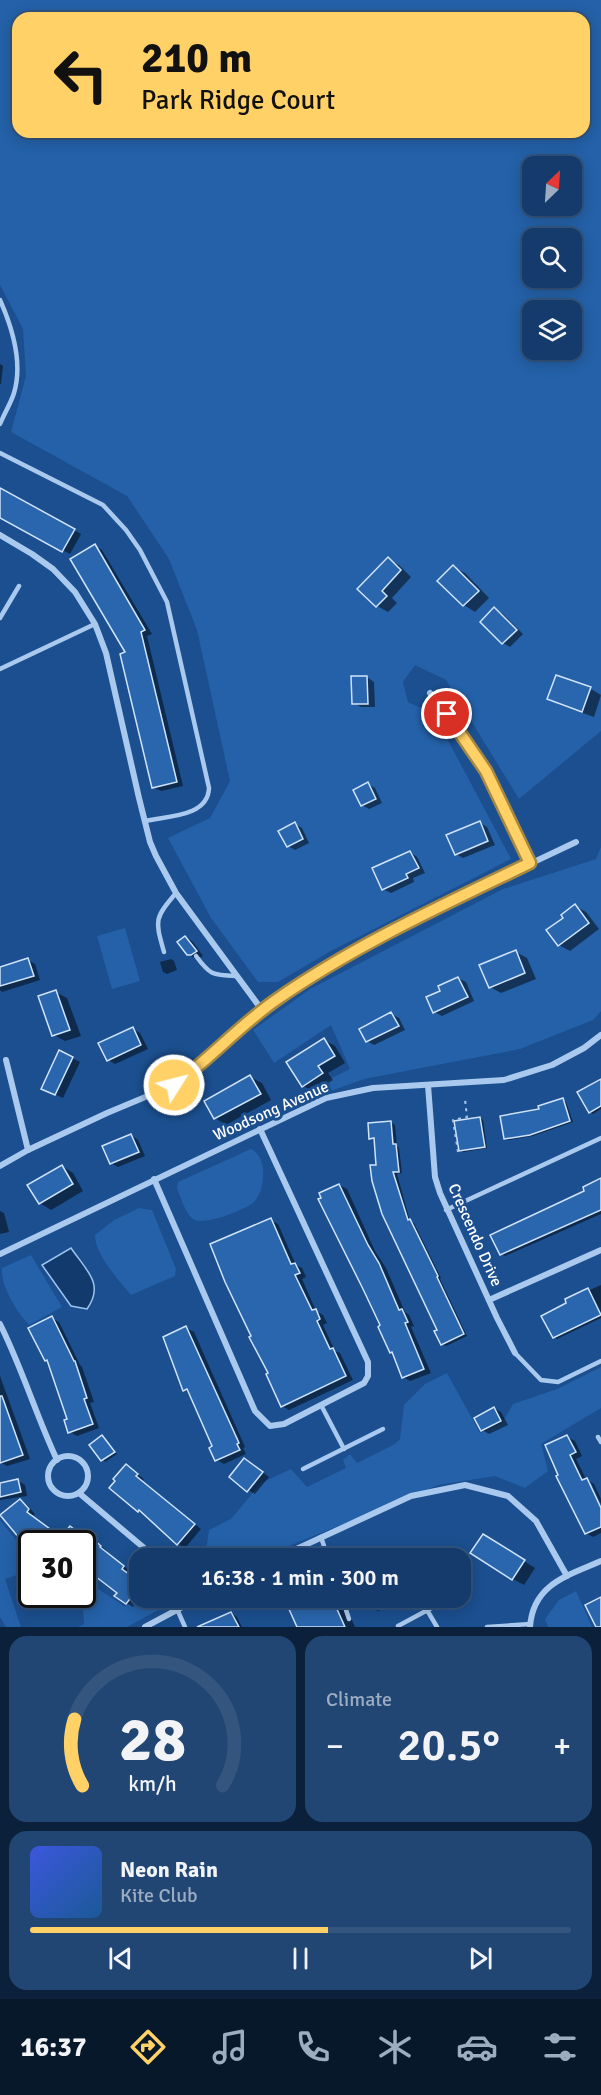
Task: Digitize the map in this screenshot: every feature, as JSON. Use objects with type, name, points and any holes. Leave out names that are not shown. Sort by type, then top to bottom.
[{"type":"street","points":[[0,535],[53,569],[75,592],[95,624],[106,653],[150,842],[156,856],[176,893],[262,1010]]},
{"type":"street","points":[[430,693],[459,728],[486,771],[530,863]]},
{"type":"street","points":[[0,1166],[28,1150],[122,1106],[174,1085],[200,1066],[262,1010],[345,955],[576,842]]},
{"type":"street","name":"Woodsong Avenue","points":[[0,1254],[326,1098],[373,1088],[504,1080],[552,1065],[584,1048],[601,1035]]},
{"type":"street","points":[[6,1060],[28,1150]]},
{"type":"street","name":"Crescendo Drive","points":[[428,1085],[435,1177],[446,1210],[515,1353]]},
{"type":"street","points":[[154,1179],[255,1411],[270,1426],[284,1424],[364,1383],[368,1376],[368,1362],[260,1130]]},
{"type":"street","points":[[489,1300],[601,1250]]},
{"type":"street","points":[[0,1324],[15,1355],[40,1426],[57,1460]]},
{"type":"street","points":[[69,1456],[81,1461],[85,1466],[87,1484],[79,1493],[66,1497],[59,1494],[50,1484],[49,1471],[57,1460],[69,1456]]},
{"type":"street","points":[[298,1548],[411,1496],[465,1485],[508,1496],[536,1521],[567,1576]]},
{"type":"street","points":[[79,1493],[144,1548]]},
{"type":"street","points":[[530,1625],[535,1603],[545,1589],[601,1561]]},
{"type":"street","points":[[145,1627],[177,1609]]},
{"type":"lane","points":[[0,300],[11,324],[16,351],[14,393],[0,424]]},
{"type":"lane","points":[[0,453],[103,505],[126,530],[140,550],[167,602],[205,768],[209,795],[206,802],[192,812],[145,821]]},
{"type":"lane","points":[[0,618],[19,586]]},
{"type":"lane","points":[[0,669],[95,624]]},
{"type":"lane","points":[[164,952],[157,928],[158,918],[161,910],[176,893]]},
{"type":"lane","points":[[196,956],[207,971],[213,975],[236,976]]},
{"type":"lane","points":[[446,1210],[601,1138]]},
{"type":"lane","points":[[515,1353],[541,1380],[558,1382],[601,1361]]},
{"type":"lane","points":[[321,1405],[344,1449]]},
{"type":"lane","points":[[303,1469],[383,1429]]},
{"type":"lane","points":[[321,1537],[325,1548]]},
{"type":"lane","points":[[345,1608],[349,1619]]},
{"type":"lane","points":[[398,1626],[431,1608]]},
{"type":"lane","points":[[177,1609],[185,1627]]},
{"type":"lane","points":[[427,1610],[437,1627]]},
{"type":"lane","points":[[487,1627],[530,1625]]},
{"type":"path","points":[[465,1099],[468,1122]]},
{"type":"path","points":[[458,1152],[453,1120],[467,1117]]},
{"type":"shaded area","points":[[0,0],[601,0],[601,731],[519,799],[446,680],[415,665],[403,682],[408,702],[434,714],[511,859],[329,952],[278,982],[258,982],[211,918],[168,838],[210,818],[230,781],[197,630],[169,559],[127,496],[11,432],[26,376],[23,329],[0,285]]},
{"type":"shaded area","points":[[601,847],[601,1011],[593,1020],[520,1049],[364,1079],[317,1096],[314,1087],[350,1069],[331,1025],[274,1063],[253,1030],[310,989],[503,889],[596,859]]},
{"type":"shaded area","points":[[125,928],[140,981],[112,989],[97,936]]},
{"type":"shaded area","points":[[251,1149],[257,1153],[263,1166],[261,1190],[253,1203],[216,1219],[200,1221],[192,1218],[182,1201],[177,1188],[178,1182]]},
{"type":"shaded area","points":[[139,1208],[152,1210],[176,1269],[175,1276],[131,1295],[103,1258],[95,1235],[114,1220]]},
{"type":"shaded area","points":[[71,1248],[87,1270],[94,1285],[92,1300],[87,1309],[71,1306],[42,1265]]},
{"type":"shaded area","points":[[31,1255],[62,1307],[29,1325],[10,1298],[2,1275],[2,1268]]},
{"type":"shaded area","points":[[601,1367],[601,1408],[541,1444],[548,1471],[525,1488],[495,1476],[438,1485],[284,1548],[206,1548],[209,1530],[231,1519],[261,1483],[291,1469],[307,1487],[346,1468],[343,1460],[350,1454],[357,1463],[395,1444],[400,1439],[404,1405],[425,1384],[447,1373],[480,1433],[502,1423],[513,1404],[557,1389]]},
{"type":"shaded area","points":[[0,1520],[18,1543],[18,1574],[5,1579],[21,1627],[6,1627],[0,1617]]},
{"type":"shaded area","points":[[96,1588],[124,1606],[129,1604],[129,1608],[162,1608],[127,1627],[78,1627],[84,1624],[83,1609],[96,1608]]},
{"type":"shaded area","points":[[576,1591],[592,1627],[548,1627],[545,1619],[559,1600]]},
{"type":"building","points":[[0,488],[75,529],[62,552],[0,518]]},
{"type":"building","points":[[95,544],[145,630],[141,632],[177,782],[152,788],[120,654],[125,652],[70,559]]},
{"type":"building","points":[[388,557],[401,570],[382,591],[387,596],[376,607],[357,589]]},
{"type":"building","points":[[453,565],[479,591],[463,606],[437,581]]},
{"type":"building","points":[[494,607],[517,630],[502,644],[480,622]]},
{"type":"building","points":[[556,675],[591,687],[582,712],[547,699]]},
{"type":"building","points":[[351,676],[367,676],[368,704],[352,704]]},
{"type":"building","points":[[368,782],[376,799],[361,806],[353,790]]},
{"type":"building","points":[[480,821],[488,841],[455,855],[446,835]]},
{"type":"building","points":[[295,822],[303,839],[287,847],[278,831]]},
{"type":"building","points":[[410,851],[419,868],[406,874],[408,878],[382,890],[372,868]]},
{"type":"building","points":[[575,904],[589,923],[558,946],[546,930],[563,918],[561,915]]},
{"type":"building","points":[[185,936],[197,951],[191,955],[187,955],[177,942]]},
{"type":"building","points":[[516,950],[525,973],[489,988],[479,965]]},
{"type":"building","points":[[28,958],[34,976],[0,986],[0,967]]},
{"type":"building","points":[[458,977],[468,997],[433,1013],[426,997],[440,991],[438,986]]},
{"type":"building","points":[[56,990],[70,1030],[52,1036],[38,996]]},
{"type":"building","points":[[391,1012],[399,1026],[366,1042],[359,1029]]},
{"type":"building","points":[[133,1027],[141,1045],[107,1061],[98,1043]]},
{"type":"building","points":[[324,1038],[335,1056],[318,1066],[323,1073],[302,1087],[286,1062]]},
{"type":"building","points":[[59,1050],[73,1057],[55,1095],[41,1089]]},
{"type":"building","points":[[250,1075],[261,1094],[214,1119],[204,1101]]},
{"type":"building","points":[[601,1079],[601,1106],[589,1113],[577,1092]]},
{"type":"building","points":[[563,1098],[570,1121],[530,1135],[504,1139],[500,1116],[539,1109],[538,1106]]},
{"type":"building","points":[[480,1117],[485,1147],[459,1151],[454,1121]]},
{"type":"building","points":[[391,1121],[399,1172],[393,1172],[408,1220],[410,1219],[464,1334],[441,1345],[434,1331],[437,1330],[382,1214],[372,1181],[370,1165],[376,1165],[374,1138],[369,1139],[368,1123]]},
{"type":"building","points":[[131,1134],[139,1152],[110,1164],[102,1146]]},
{"type":"building","points":[[62,1165],[73,1184],[39,1204],[27,1185]]},
{"type":"building","points":[[601,1178],[601,1210],[500,1255],[490,1235],[584,1191],[583,1187]]},
{"type":"building","points":[[339,1184],[379,1263],[399,1310],[402,1309],[408,1322],[405,1323],[424,1369],[402,1378],[392,1352],[390,1353],[378,1327],[380,1325],[318,1199],[321,1198],[319,1193]]},
{"type":"building","points":[[271,1218],[291,1264],[295,1263],[300,1273],[295,1275],[312,1310],[316,1309],[320,1319],[317,1321],[330,1349],[333,1348],[346,1376],[281,1407],[210,1244]]},
{"type":"building","points":[[588,1288],[601,1315],[553,1338],[541,1316],[566,1303],[565,1299]]},
{"type":"building","points":[[52,1316],[75,1361],[93,1424],[68,1433],[64,1420],[67,1419],[47,1360],[45,1361],[28,1328]]},
{"type":"building","points":[[186,1326],[239,1443],[237,1444],[240,1450],[215,1461],[209,1448],[212,1446],[187,1389],[183,1391],[163,1337]]},
{"type":"building","points":[[0,1396],[2,1396],[23,1455],[0,1463]]},
{"type":"building","points":[[494,1407],[501,1421],[481,1431],[474,1418]]},
{"type":"building","points":[[102,1435],[115,1452],[101,1461],[89,1445]]},
{"type":"building","points":[[567,1435],[576,1452],[570,1455],[582,1480],[587,1478],[601,1508],[601,1527],[585,1534],[556,1476],[558,1475],[545,1445]]},
{"type":"building","points":[[244,1458],[263,1472],[247,1492],[229,1477]]},
{"type":"building","points":[[126,1464],[138,1474],[136,1476],[195,1524],[177,1545],[139,1510],[138,1512],[109,1488],[115,1481],[113,1479]]},
{"type":"building","points":[[18,1479],[21,1492],[0,1497],[0,1483]]},
{"type":"building","points":[[20,1499],[29,1509],[27,1512],[51,1530],[18,1530],[18,1537],[0,1515]]},
{"type":"building","points":[[483,1534],[525,1560],[512,1580],[471,1552]]},
{"type":"building","points":[[96,1542],[124,1566],[122,1569],[129,1574],[129,1600],[126,1604],[114,1596],[117,1593],[96,1577]]},
{"type":"building","points":[[601,1597],[601,1627],[596,1627],[585,1605]]},
{"type":"building","points":[[288,1608],[336,1608],[345,1627],[297,1627]]},
{"type":"building","points":[[231,1612],[239,1627],[197,1627]]},
{"type":"route","points":[[174,1085],[200,1066],[262,1010],[345,955],[530,863],[486,771],[459,728],[447,714]]}]
